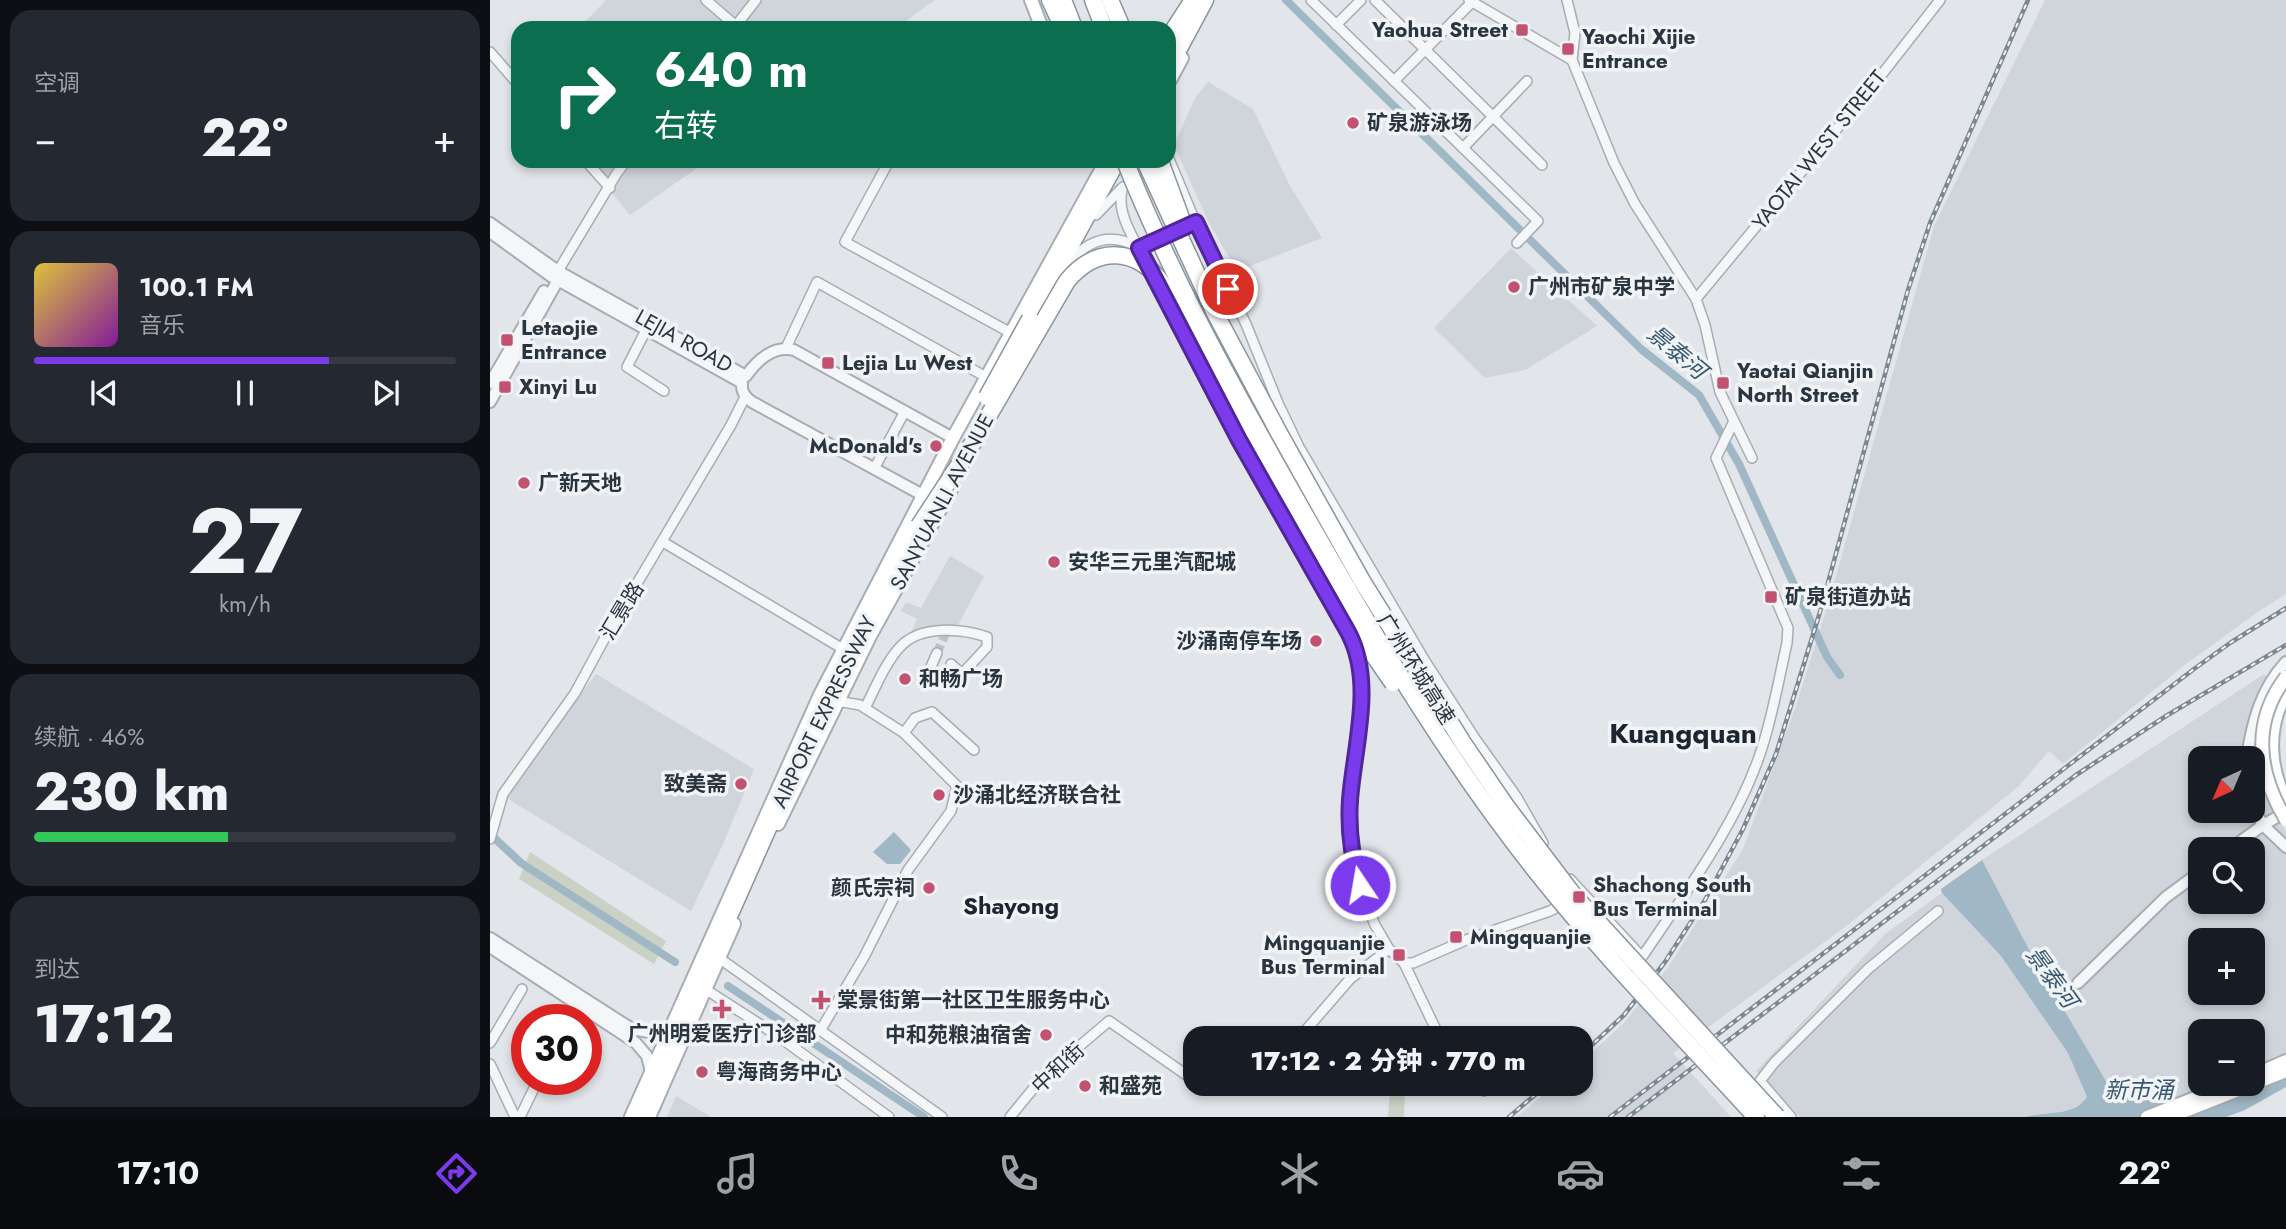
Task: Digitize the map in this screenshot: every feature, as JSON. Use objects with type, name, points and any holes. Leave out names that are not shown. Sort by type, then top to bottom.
[{"type":"highway","points":[[1047,0],[1055,21]]},
{"type":"highway","points":[[1047,0],[1059,21]]},
{"type":"highway","points":[[1063,0],[1071,21]]},
{"type":"highway","points":[[1082,0],[1090,21]]},
{"type":"highway","points":[[1093,0],[1101,21]]},
{"type":"highway","points":[[1110,0],[1121,21]]},
{"type":"highway","points":[[1119,0],[1124,21]]},
{"type":"highway","points":[[1176,27],[1194,0]]},
{"type":"highway","points":[[1176,63],[1205,0]]},
{"type":"highway","name":"AIRPORT EXPRESSWAY","points":[[650,1116],[790,779],[863,629],[1030,319],[1053,261],[1103,168]]},
{"type":"highway","name":"广州环城高速","points":[[1128,168],[1171,265],[1250,419],[1393,665],[1478,796],[1565,906],[1756,1117]]},
{"type":"highway","name":"广州环城高速","points":[[1145,168],[1233,348],[1310,490],[1442,712],[1506,806],[1575,897],[1777,1117]]},
{"type":"highway","points":[[1163,168],[1190,244],[1233,348]]},
{"type":"highway","points":[[919,525],[965,456],[1071,275],[1096,257],[1121,256],[1136,261],[1153,272],[1164,286],[1254,457],[1357,631],[1478,796]]},
{"type":"main road","points":[[1031,0],[1039,21]]},
{"type":"main road","points":[[1176,37],[1194,0]]},
{"type":"main road","points":[[1176,65],[1211,0]]},
{"type":"main road","name":"SANYUANLI AVENUE","points":[[650,1116],[782,816],[881,614],[919,525],[923,496],[1103,168]]},
{"type":"main road","name":"SANYUANLI AVENUE","points":[[631,1117],[773,797],[843,649],[919,525],[943,506],[1121,168]]},
{"type":"main road","points":[[2286,677],[2268,709],[2262,742],[2266,778],[2286,820]]},
{"type":"main road","points":[[2286,693],[2277,714],[2272,745],[2276,776],[2286,802]]},
{"type":"main road","points":[[2265,1071],[2286,1062]]},
{"type":"main road","points":[[2171,1117],[2286,1071]]},
{"type":"main road","points":[[2147,1117],[2200,1096]]},
{"type":"street","points":[[706,0],[729,21]]},
{"type":"street","points":[[740,21],[756,0]]},
{"type":"street","points":[[1311,0],[1538,221],[1517,243]]},
{"type":"street","points":[[1336,25],[1361,0]]},
{"type":"street","points":[[1375,0],[1542,165]]},
{"type":"street","points":[[1567,0],[1575,33],[1572,60],[1614,163],[1634,204],[1696,299],[1705,325],[1716,381],[1733,423],[1752,458]]},
{"type":"street","name":"YAOTAI WEST STREET","points":[[1696,299],[1940,0]]},
{"type":"street","points":[[1394,81],[1470,1],[1572,60]]},
{"type":"street","points":[[490,52],[511,76]]},
{"type":"street","points":[[1463,148],[1527,81]]},
{"type":"street","points":[[592,168],[610,188]]},
{"type":"street","points":[[490,383],[622,168]]},
{"type":"street","points":[[885,168],[845,242],[1011,332]]},
{"type":"street","points":[[1096,215],[1137,168]]},
{"type":"street","points":[[1173,168],[1242,316],[1287,424],[1315,477],[1447,695],[1516,796],[1548,850],[1581,891],[1642,957],[1740,800],[1762,749],[1789,636],[1781,606],[1716,458],[1733,423]]},
{"type":"street","points":[[1122,187],[1120,194],[1124,215],[1139,248],[1239,440],[1355,645],[1362,672],[1350,801],[1351,841],[1356,874],[1363,896],[1389,949],[1404,963],[1434,1026]]},
{"type":"street","points":[[1139,248],[1196,222]]},
{"type":"street","name":"LEJIA ROAD","points":[[490,223],[556,276],[744,379]]},
{"type":"street","name":"LEJIA ROAD","points":[[490,232],[556,276],[646,330],[744,379]]},
{"type":"street","points":[[1070,261],[1084,247],[1103,238],[1125,241],[1139,248]]},
{"type":"street","points":[[490,402],[556,276]]},
{"type":"street","points":[[953,438],[786,348],[817,282],[986,377]]},
{"type":"street","points":[[646,330],[627,368],[664,391]]},
{"type":"street","name":"LEJIA ROAD","points":[[786,348],[765,356],[744,379],[741,389],[745,397],[943,506]]},
{"type":"street","name":"汇景路","points":[[490,839],[503,794],[575,693],[745,397]]},
{"type":"street","points":[[874,469],[905,411]]},
{"type":"street","points":[[663,542],[843,649]]},
{"type":"street","points":[[865,708],[896,651],[915,635],[947,630],[974,632],[987,637],[987,647],[962,674],[951,664]]},
{"type":"street","points":[[930,669],[937,653]]},
{"type":"street","points":[[2248,746],[2261,700],[2272,678],[2286,662]]},
{"type":"street","points":[[820,1031],[864,957],[908,870],[951,811],[957,786],[904,733],[865,708],[838,701]]},
{"type":"street","points":[[904,733],[915,718],[932,712],[974,750]]},
{"type":"street","points":[[2246,837],[2286,812]]},
{"type":"street","points":[[2265,823],[2286,847]]},
{"type":"street","points":[[2078,983],[2166,897],[2188,881]]},
{"type":"street","points":[[1404,963],[1413,963],[1466,940],[1550,911],[1581,891]]},
{"type":"street","points":[[1791,1117],[1760,1081],[1774,1063],[1868,969],[1938,911]]},
{"type":"street","points":[[490,938],[632,1029],[647,1033],[671,1026]]},
{"type":"street","points":[[490,947],[636,1043],[647,1056],[651,1072]]},
{"type":"street","points":[[1309,1026],[1350,979],[1389,949]]},
{"type":"street","points":[[719,958],[942,1117]]},
{"type":"street","points":[[490,1043],[522,989]]},
{"type":"street","points":[[705,989],[778,1036],[889,1117]]},
{"type":"street","name":"中和街","points":[[1010,1117],[1042,1078],[1109,1021],[1183,1073]]},
{"type":"street","points":[[490,1064],[517,1117]]},
{"type":"street","points":[[517,1117],[529,1095]]},
{"type":"shaded area","points":[[606,0],[935,0],[906,21],[586,21]]},
{"type":"shaded area","points":[[2045,0],[2286,0],[2286,594],[2186,664],[2063,764],[2049,751],[2019,786],[1845,927],[1673,1053],[1731,1117],[1516,1117],[1542,1096],[1593,1096],[1593,1051],[1623,1024],[1669,966],[1743,849],[1795,709],[1831,594],[1934,226]]},
{"type":"shaded area","points":[[1208,82],[1253,109],[1290,186],[1322,238],[1237,271],[1208,221],[1176,149],[1176,141],[1195,98]]},
{"type":"shaded area","points":[[592,168],[697,168],[630,215]]},
{"type":"shaded area","name":"广州市矿泉中学","points":[[1511,248],[1597,326],[1525,370],[1485,378],[1434,328]]},
{"type":"shaded area","points":[[950,556],[984,576],[957,627],[911,633],[917,619],[901,611],[906,602],[921,608]]},
{"type":"shaded area","points":[[596,674],[754,769],[724,842],[691,911],[505,797]]},
{"type":"shaded area","points":[[2264,674],[2275,686],[2267,797],[2286,832],[2286,1053],[2265,1067],[2265,1019],[2188,1019],[2188,1096],[2203,1096],[2193,1100],[2136,1100],[2113,1093],[2034,959],[1982,860]]},
{"type":"shaded area","points":[[1942,893],[2001,956],[2068,1053],[2087,1097],[2082,1106],[2075,1111],[2025,1117],[1800,1117],[1756,1071],[1885,934]]},
{"type":"shaded area","points":[[676,1096],[711,1117],[667,1117]]},
{"type":"green space","points":[[530,852],[666,941],[654,964],[519,879]]},
{"type":"green space","points":[[1390,1096],[1405,1096],[1404,1117],[1388,1117]]},
{"type":"water","points":[[894,832],[911,850],[900,864],[887,864],[873,852]]},
{"type":"water","points":[[1982,860],[2034,959],[2113,1093],[2136,1100],[2265,1096],[2265,1067],[2286,1053],[2286,1087],[2245,1110],[2226,1117],[2025,1117],[2067,1111],[2075,1108],[2087,1097],[2068,1053],[2001,956],[1941,889]]},
{"type":"waterway","name":"景泰河","points":[[1286,0],[1641,349],[1699,395],[1739,464],[1827,657],[1840,675]]},
{"type":"waterway","points":[[490,834],[521,863],[675,962]]},
{"type":"waterway","points":[[728,986],[924,1117]]},
{"type":"tunnel","points":[[937,653],[947,630]]},
{"type":"railway","points":[[1593,1044],[1624,1015],[1665,962],[1705,900],[1743,829],[1776,754],[1820,612],[1908,290],[1930,223],[2028,0]]},
{"type":"railway","points":[[1610,1117],[2194,669],[2286,608]]},
{"type":"railway","points":[[1628,1117],[2076,775],[2166,716],[2286,645]]},
{"type":"railway","points":[[1509,1117],[1534,1096]]},
{"type":"place","name":"Yaohua Street","points":[[1522,30]]},
{"type":"place","name":"Yaochi Xijie Entrance","points":[[1568,49]]},
{"type":"place","name":"矿泉游泳场","points":[[1353,123]]},
{"type":"place","name":"广州市矿泉中学","points":[[1514,287]]},
{"type":"place","name":"Letaojie Entrance","points":[[507,340]]},
{"type":"place","name":"Lejia Lu West","points":[[828,363]]},
{"type":"place","name":"Yaotai Qianjin North Street","points":[[1723,383]]},
{"type":"place","name":"Xinyi Lu","points":[[505,387]]},
{"type":"place","name":"McDonald's","points":[[936,446]]},
{"type":"place","name":"广新天地","points":[[524,483]]},
{"type":"place","name":"安华三元里汽配城","points":[[1054,562]]},
{"type":"place","name":"矿泉街道办站","points":[[1771,597]]},
{"type":"place","name":"沙涌南停车场","points":[[1316,641]]},
{"type":"place","name":"和畅广场","points":[[905,679]]},
{"type":"place","name":"致美斋","points":[[741,784]]},
{"type":"place","name":"沙涌北经济联合社","points":[[939,795]]},
{"type":"place","name":"颜氏宗祠","points":[[929,888]]},
{"type":"place","name":"Shachong South Bus Terminal","points":[[1579,897]]},
{"type":"place","name":"Mingquanjie","points":[[1456,937]]},
{"type":"place","name":"Mingquanjie Bus Terminal","points":[[1399,955]]},
{"type":"place","name":"棠景街第一社区卫生服务中心","points":[[821,1000]]},
{"type":"place","name":"广州明爱医疗门诊部","points":[[722,1009]]},
{"type":"place","name":"中和苑粮油宿舍","points":[[1046,1035]]},
{"type":"place","name":"粤海商务中心","points":[[702,1072]]},
{"type":"place","name":"和盛苑","points":[[1085,1086]]},
{"type":"district","name":"Kuangquan","points":[[1683,733]]},
{"type":"district","name":"Shayong","points":[[1011,905]]},
{"type":"route","points":[[1228,289],[1196,222],[1139,248],[1231,425],[1360,657],[1362,672],[1359,722],[1350,822],[1360,885]]},
{"type":"water label","name":"新市涌","points":[[2139,1090]]}]
